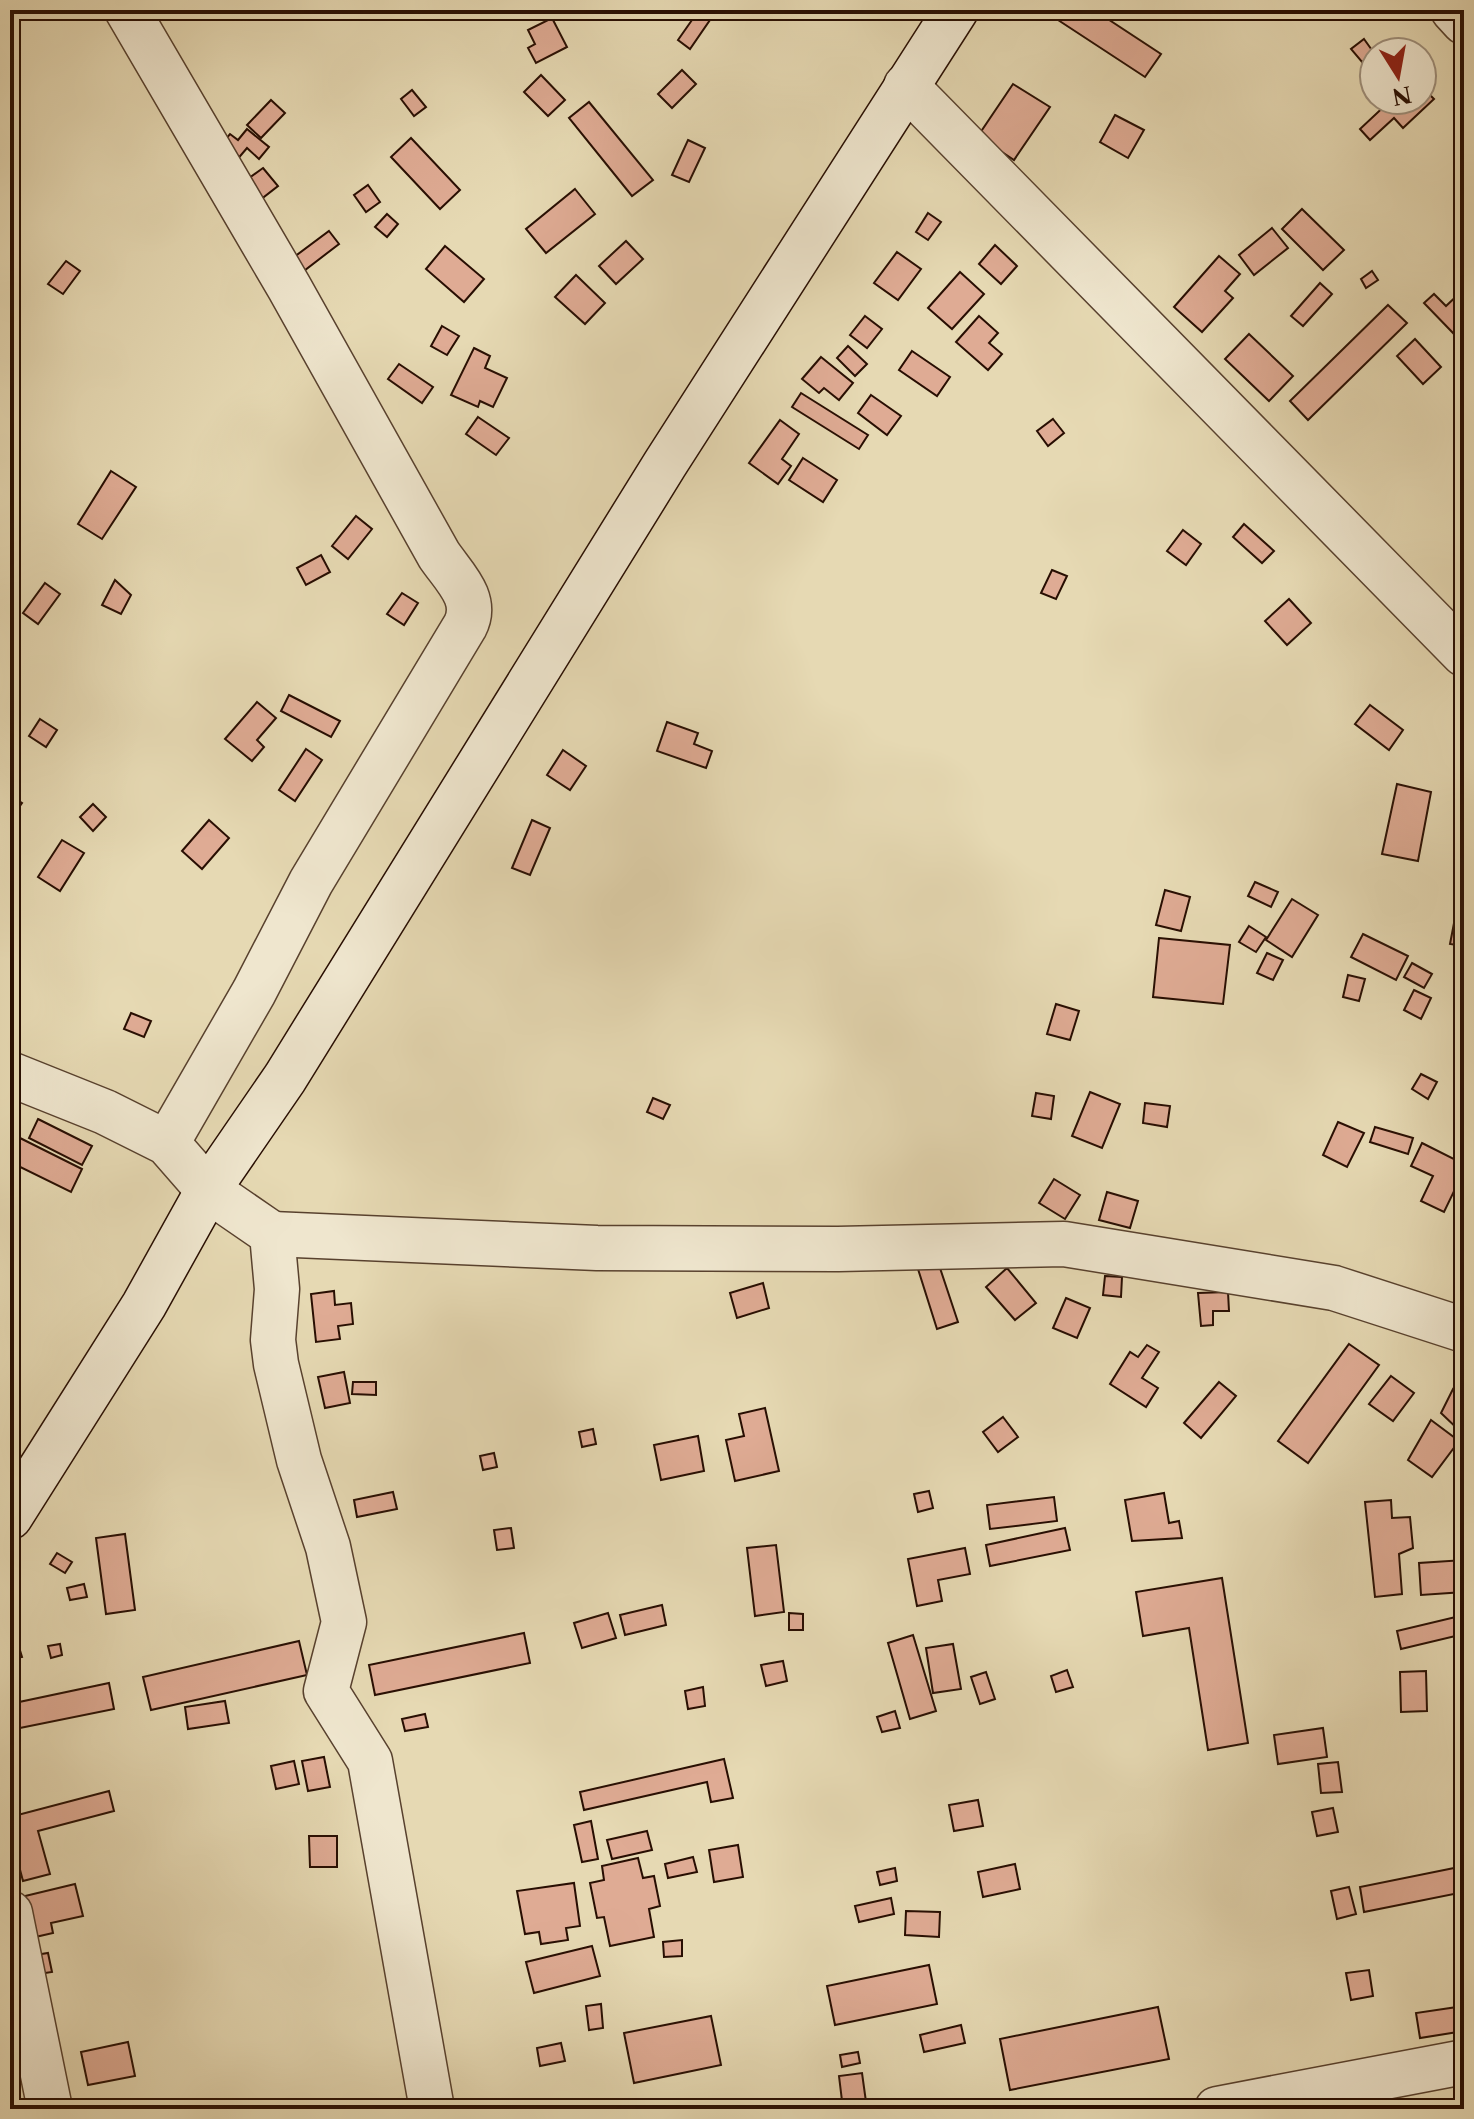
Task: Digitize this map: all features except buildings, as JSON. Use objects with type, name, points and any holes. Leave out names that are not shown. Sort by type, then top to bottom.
[{"type":"street","points":[[127,10],[289,287],[439,555],[465,591],[471,608],[465,626],[311,882],[254,992],[167,1143]]},
{"type":"street","points":[[10,1517],[144,1305],[208,1190],[285,1078],[540,663],[956,10]]},
{"type":"street","points":[[1453,10],[1464,22]]},
{"type":"street","points":[[906,86],[1464,654]]},
{"type":"street","points":[[10,1074],[105,1112],[167,1143],[208,1190],[272,1234],[625,1248],[1064,1244],[1334,1288],[1464,1330]]},
{"type":"street","points":[[272,1234],[277,1289],[273,1340],[276,1364],[299,1460],[328,1547],[344,1622],[326,1691],[370,1761],[432,2109]]},
{"type":"street","points":[[10,1913],[50,2109]]},
{"type":"street","points":[[1217,2109],[1464,2062]]}]
